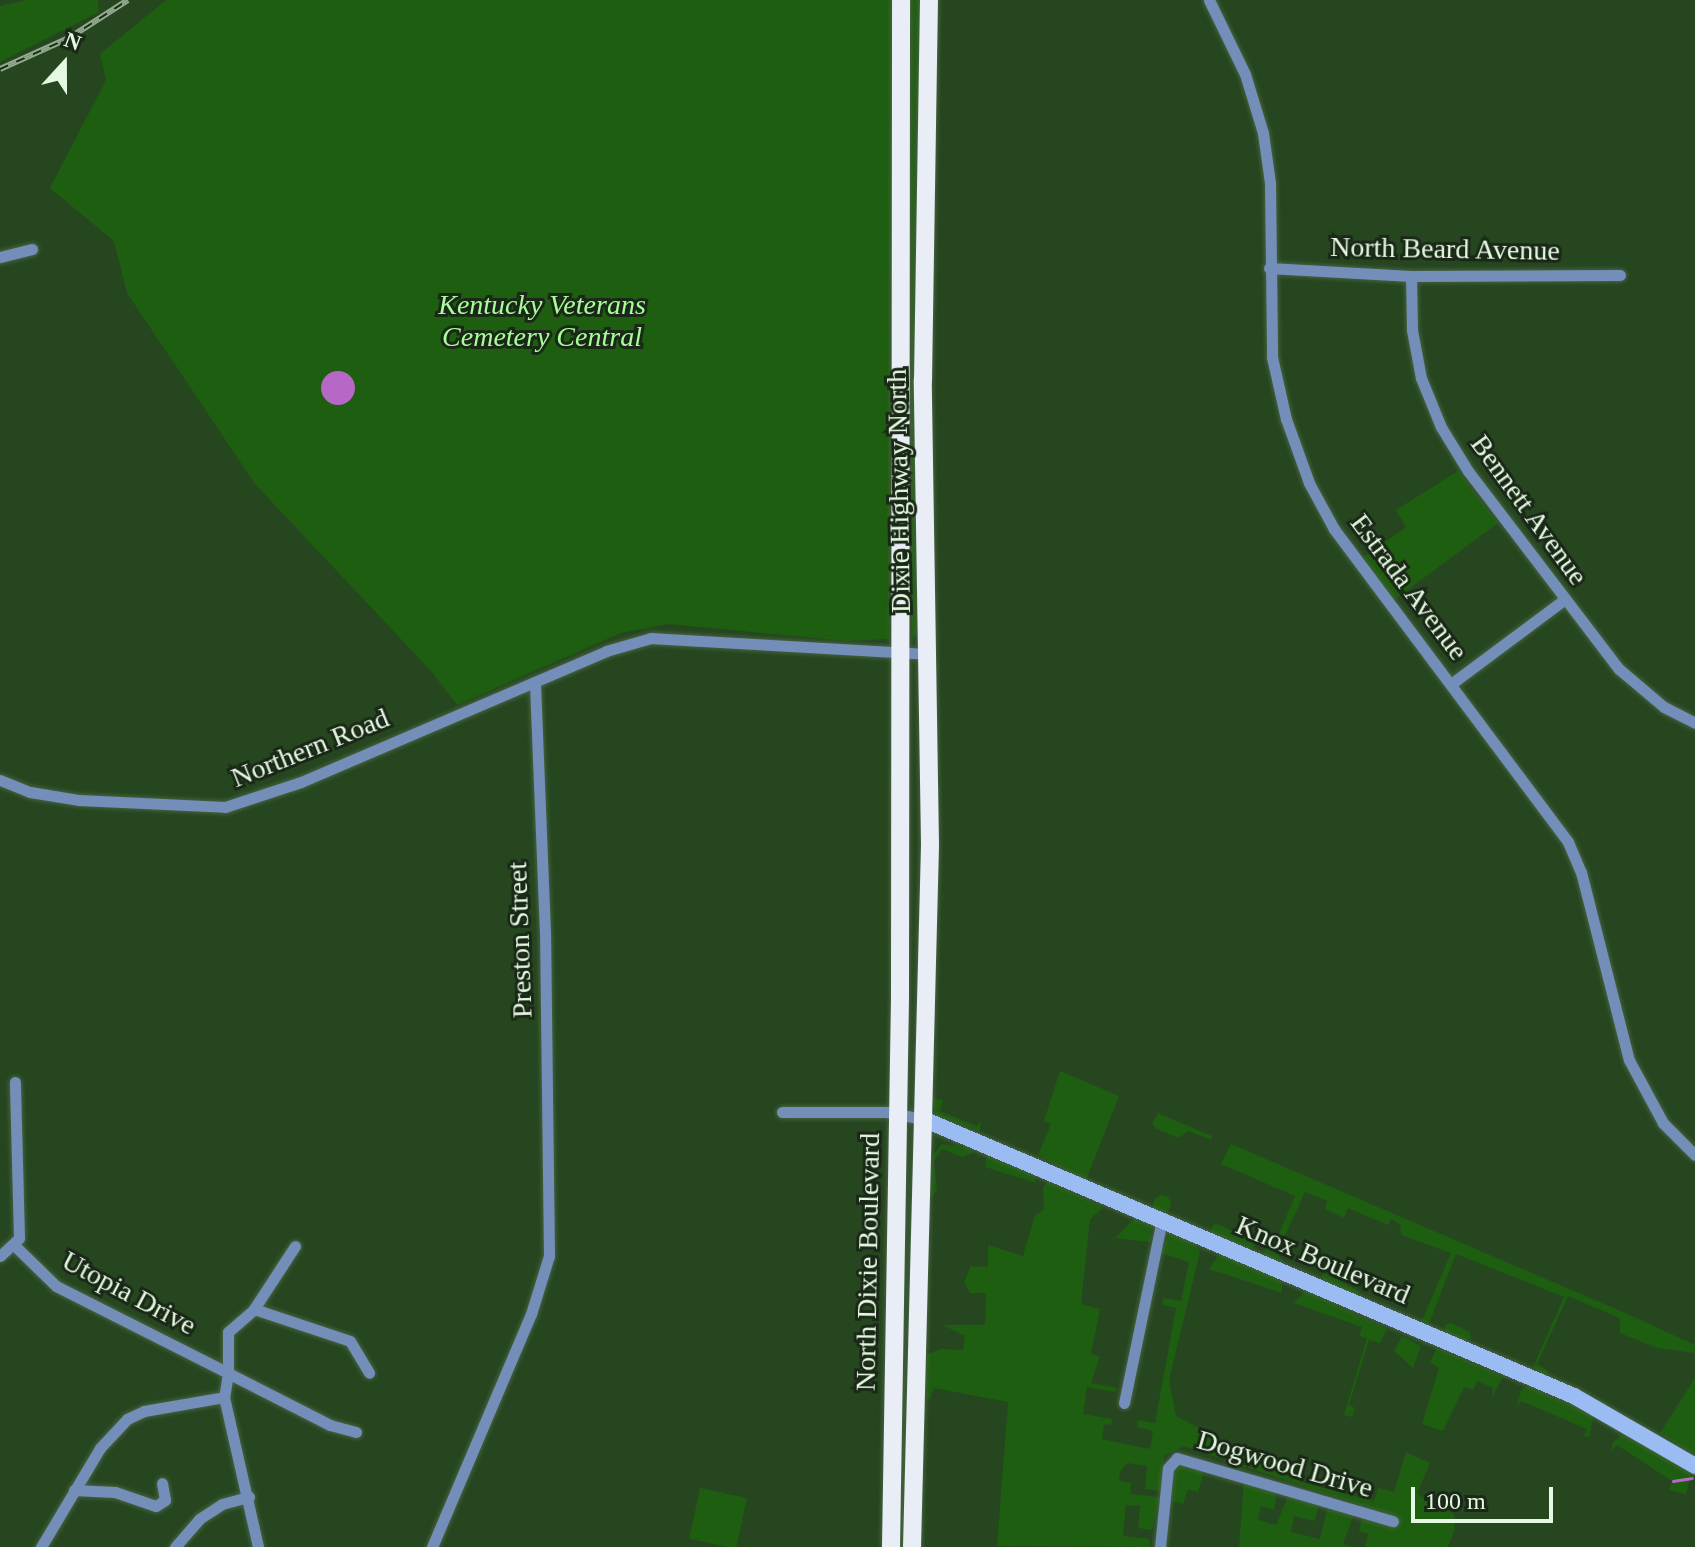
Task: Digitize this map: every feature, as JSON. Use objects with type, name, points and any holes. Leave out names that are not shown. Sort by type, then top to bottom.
[{"type":"highway","name":"Dixie Highway North","points":[[900,979],[901,0]]},
{"type":"highway","name":"Dixie Highway North","points":[[926,981],[930,654],[923,380],[929,0]]},
{"type":"highway","name":"North Dixie Boulevard","points":[[891,1547],[900,979]]},
{"type":"highway","name":"North Dixie Boulevard","points":[[912,1547],[926,981]]},
{"type":"main road","name":"Knox Boulevard","points":[[923,1119],[1574,1396],[1695,1466]]},
{"type":"street","name":"Estrada Avenue","points":[[1209,0],[1245,74],[1263,133],[1270,183],[1269,268],[1274,372],[1309,483],[1334,529],[1558,824],[1577,858],[1629,1060],[1663,1123],[1695,1155]]},
{"type":"street","points":[[0,257],[32,249]]},
{"type":"street","name":"North Beard Avenue","points":[[1269,268],[1411,276],[1620,275]]},
{"type":"street","name":"Bennett Avenue","points":[[1411,276],[1415,353],[1441,427],[1495,510],[1632,681],[1695,723]]},
{"type":"street","points":[[1451,684],[1565,599]]},
{"type":"street","points":[[535,682],[606,651],[666,637],[930,654]]},
{"type":"street","name":"Northern Road","points":[[0,780],[30,792],[79,800],[225,807],[301,782],[535,682]]},
{"type":"street","name":"Preston Street","points":[[432,1547],[531,1314],[549,1256],[545,933],[535,682]]},
{"type":"street","points":[[0,1256],[15,1246],[19,1218],[15,1082]]},
{"type":"street","points":[[782,1112],[899,1113],[923,1119]]},
{"type":"street","points":[[1124,1403],[1162,1220]]},
{"type":"street","name":"Utopia Drive","points":[[15,1246],[56,1286],[330,1425],[356,1432]]},
{"type":"street","points":[[258,1547],[224,1397],[228,1373],[228,1332],[254,1309],[295,1246]]},
{"type":"street","points":[[254,1309],[350,1341],[369,1373]]},
{"type":"street","points":[[41,1547],[100,1448],[135,1414],[224,1397]]},
{"type":"street","name":"Dogwood Drive","points":[[1160,1547],[1168,1468],[1177,1458],[1193,1459],[1393,1521]]},
{"type":"street","points":[[74,1490],[115,1492],[156,1506],[165,1500],[162,1483]]},
{"type":"street","points":[[175,1547],[199,1519],[222,1504],[249,1497]]},
{"type":"green space","points":[[26,0],[98,0],[99,12],[0,62],[0,6]]},
{"type":"green space","name":"Kentucky Veterans Cemetery Central","points":[[166,0],[893,0],[889,639],[848,641],[668,624],[621,633],[457,705],[432,672],[255,484],[127,293],[114,241],[50,188],[106,80],[100,54]]},
{"type":"green space","points":[[909,0],[919,0],[919,634],[912,638]]},
{"type":"green space","points":[[1458,471],[1498,523],[1394,600],[1362,558],[1406,527],[1396,510]]},
{"type":"green space","points":[[1060,1071],[1119,1096],[1086,1180],[1038,1155],[1051,1124],[1044,1121]]},
{"type":"green space","points":[[931,1097],[943,1100],[940,1111],[977,1126],[981,1120],[980,1131],[936,1115]]},
{"type":"green space","points":[[1158,1113],[1212,1136],[1211,1140],[1189,1131],[1178,1138],[1157,1129],[1152,1124]]},
{"type":"green space","points":[[942,1144],[970,1148],[973,1153],[963,1157],[942,1149],[934,1161],[937,1190],[928,1202],[929,1160]]},
{"type":"green space","points":[[1231,1144],[1623,1312],[1695,1345],[1695,1353],[1657,1348],[1620,1333],[1620,1318],[1568,1296],[1537,1364],[1549,1371],[1545,1376],[1533,1367],[1564,1297],[1456,1254],[1428,1326],[1421,1323],[1451,1253],[1401,1235],[1400,1224],[1391,1219],[1388,1225],[1348,1208],[1344,1218],[1325,1209],[1327,1201],[1305,1192],[1277,1253],[1285,1263],[1264,1256],[1265,1245],[1273,1248],[1295,1196],[1221,1164]]},
{"type":"green space","points":[[987,1156],[1033,1175],[1036,1183],[985,1167]]},
{"type":"green space","points":[[1049,1181],[1103,1208],[1090,1219],[1081,1304],[1100,1309],[1091,1354],[1100,1356],[1091,1383],[1118,1388],[1115,1392],[1087,1387],[1083,1414],[1112,1419],[1111,1425],[1104,1424],[1102,1439],[1150,1449],[1153,1431],[1137,1427],[1138,1420],[1155,1423],[1176,1308],[1163,1305],[1163,1298],[1181,1301],[1189,1262],[1160,1253],[1170,1233],[1195,1244],[1200,1252],[1169,1380],[1176,1416],[1302,1482],[1374,1501],[1378,1488],[1394,1492],[1406,1452],[1430,1463],[1417,1494],[1454,1514],[1455,1529],[1448,1547],[1365,1547],[1368,1534],[1359,1531],[1362,1517],[1396,1526],[1399,1518],[1183,1446],[1164,1456],[1162,1491],[1145,1489],[1147,1466],[1127,1463],[1120,1472],[1119,1481],[1131,1483],[1130,1494],[1160,1497],[1152,1530],[1138,1528],[1140,1506],[1126,1505],[1123,1536],[1149,1539],[1150,1547],[997,1546],[1008,1402],[934,1388],[930,1399],[922,1400],[925,1355],[941,1349],[963,1350],[965,1336],[943,1325],[985,1325],[986,1293],[970,1293],[964,1282],[971,1266],[988,1267],[988,1245],[1023,1256],[1035,1215],[1044,1210],[1043,1187]]},
{"type":"green space","points":[[1158,1195],[1166,1195],[1171,1204],[1169,1211],[1158,1213],[1153,1208],[1153,1200]]},
{"type":"green space","points":[[1135,1218],[1152,1226],[1150,1242],[1115,1238]]},
{"type":"green space","points":[[1214,1223],[1256,1241],[1255,1245],[1249,1250],[1210,1233]]},
{"type":"green space","points":[[1219,1254],[1282,1281],[1282,1293],[1209,1269]]},
{"type":"green space","points":[[1322,1274],[1360,1291],[1356,1295],[1322,1280]]},
{"type":"green space","points":[[1305,1291],[1387,1329],[1380,1343],[1369,1340],[1349,1405],[1355,1408],[1352,1417],[1344,1415],[1367,1338],[1359,1336],[1362,1327],[1294,1303]]},
{"type":"green space","points":[[1451,1323],[1470,1332],[1471,1338],[1463,1341],[1445,1334],[1445,1325]]},
{"type":"green space","points":[[1402,1336],[1421,1346],[1413,1368],[1394,1351]]},
{"type":"green space","points":[[1437,1348],[1503,1377],[1492,1397],[1493,1388],[1477,1381],[1473,1390],[1464,1387],[1443,1431],[1422,1424],[1439,1368],[1430,1362]]},
{"type":"green space","points":[[1695,1378],[1695,1456],[1660,1433]]},
{"type":"green space","points":[[1529,1386],[1593,1416],[1590,1436],[1583,1437],[1587,1429],[1521,1401],[1516,1408],[1522,1389]]},
{"type":"green space","points":[[1625,1432],[1691,1474],[1686,1494],[1669,1490],[1672,1481],[1617,1445],[1611,1452],[1613,1442]]},
{"type":"green space","points":[[1179,1463],[1205,1468],[1198,1492],[1188,1489],[1183,1504],[1171,1501],[1174,1466]]},
{"type":"green space","points":[[1244,1480],[1277,1491],[1274,1510],[1261,1506],[1258,1520],[1276,1525],[1289,1494],[1319,1502],[1315,1521],[1294,1516],[1291,1532],[1320,1539],[1328,1506],[1354,1514],[1343,1544],[1352,1547],[1239,1547]]},
{"type":"green space","points":[[700,1488],[747,1498],[737,1547],[689,1539]]},
{"type":"shaded area","points":[[338,371],[350,376],[355,388],[350,400],[338,405],[326,400],[321,388],[326,376]]},
{"type":"waterway","points":[[1673,1481],[1692,1478]]},
{"type":"railway","points":[[0,69],[69,38],[128,0]]}]
